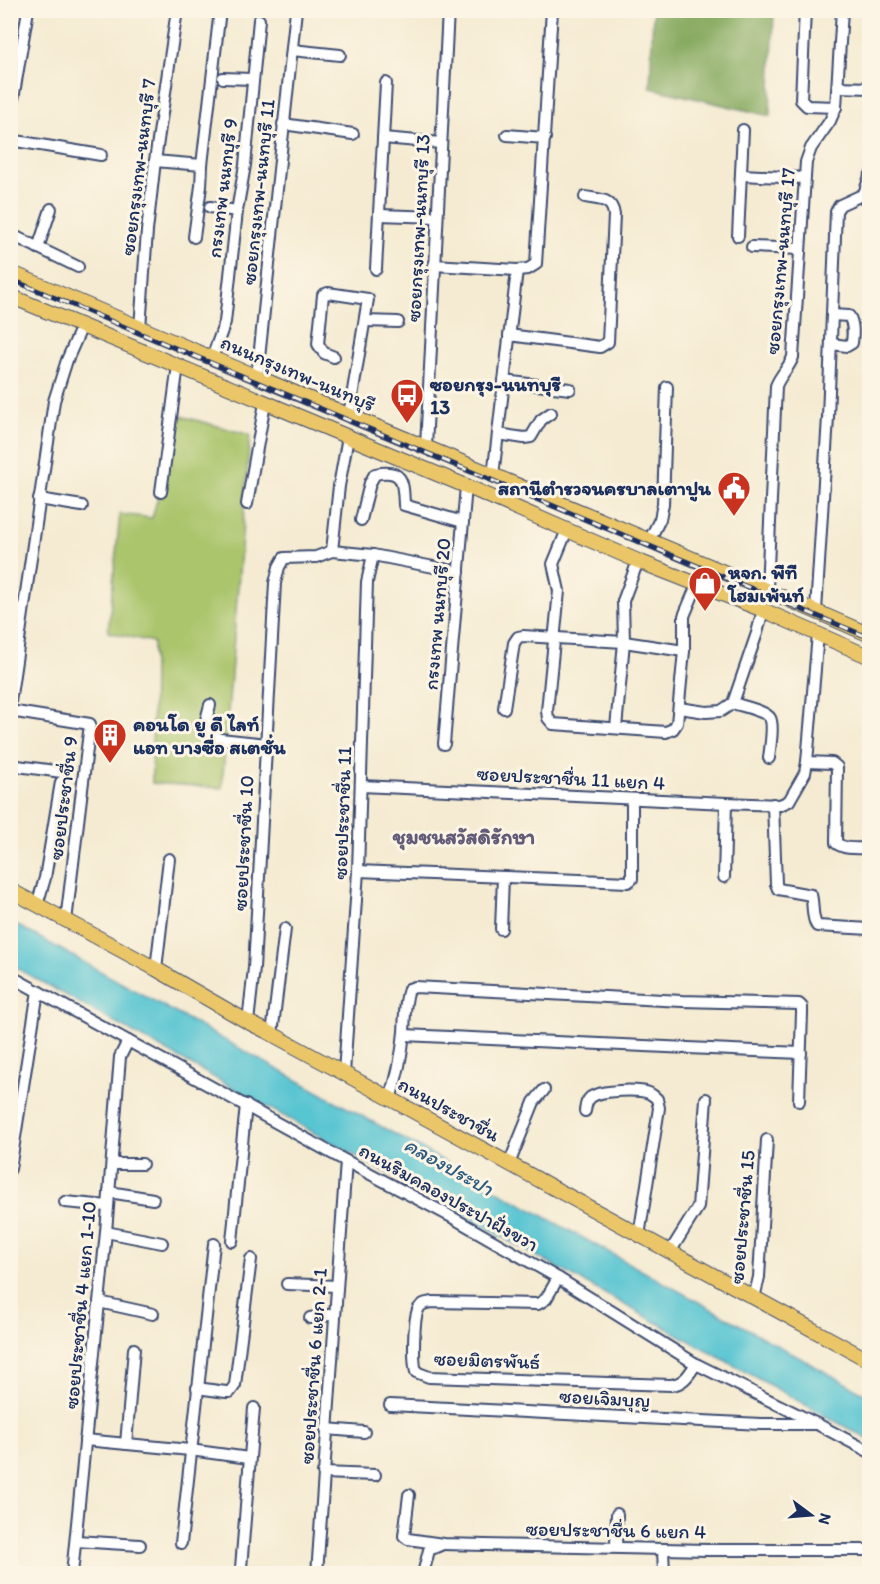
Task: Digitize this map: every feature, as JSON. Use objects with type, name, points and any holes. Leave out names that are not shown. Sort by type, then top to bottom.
[{"type":"main road","name":"ถนนกรุงเทพ-นนทบุรี","points":[[10,272],[869,634]]},
{"type":"main road","name":"ถนนกรุงเทพ-นนทบุรี","points":[[10,296],[466,486],[638,561],[763,610],[870,657]]},
{"type":"main road","points":[[419,467],[426,447]]},
{"type":"main road","points":[[763,610],[767,590]]},
{"type":"main road","name":"ถนนประชาชื่น","points":[[10,891],[870,1360]]},
{"type":"street","points":[[10,117],[28,10]]},
{"type":"street","name":"ซอยกรุงเทพ-นนทบุรี 7","points":[[140,328],[155,160],[177,10]]},
{"type":"street","points":[[194,237],[220,10]]},
{"type":"street","name":"ซอยกรุงเทพ-นนทบุรี 11","points":[[257,377],[296,10]]},
{"type":"street","name":"ซอยกรุงเทพ-นนทบุรี 13","points":[[426,447],[448,10]]},
{"type":"street","points":[[434,265],[517,270],[528,269],[536,264],[552,10]]},
{"type":"street","points":[[805,10],[801,100],[807,106],[836,107]]},
{"type":"street","name":"ซอยกรุงเทพ-นนทบุรี 17","points":[[767,590],[776,386],[793,357],[806,162],[811,148],[830,122],[836,107],[842,10]]},
{"type":"street","name":"กรงเทพ นนทบุรี 9","points":[[212,358],[225,322],[259,20]]},
{"type":"street","points":[[292,50],[340,55]]},
{"type":"street","points":[[223,78],[252,80]]},
{"type":"street","points":[[376,268],[386,84]]},
{"type":"street","points":[[838,87],[870,88]]},
{"type":"street","points":[[283,124],[353,134]]},
{"type":"street","points":[[738,236],[743,130]]},
{"type":"street","points":[[507,135],[544,138]]},
{"type":"street","points":[[383,138],[441,143]]},
{"type":"street","points":[[10,140],[101,155]]},
{"type":"street","points":[[155,160],[202,165]]},
{"type":"street","points":[[742,175],[804,178]]},
{"type":"street","points":[[816,611],[828,417],[836,211],[840,205],[864,194],[870,176]]},
{"type":"street","points":[[509,335],[600,347],[608,342],[613,207],[608,202],[585,197]]},
{"type":"street","points":[[210,207],[237,211]]},
{"type":"street","points":[[38,248],[51,209]]},
{"type":"street","points":[[379,215],[437,217]]},
{"type":"street","points":[[10,234],[78,267]]},
{"type":"street","points":[[752,247],[800,249]]},
{"type":"street","points":[[493,476],[517,270]]},
{"type":"street","points":[[334,357],[324,353],[318,344],[323,295],[328,293],[368,299],[349,415]]},
{"type":"street","points":[[831,344],[847,346],[852,343],[853,336],[849,316],[832,315]]},
{"type":"street","points":[[365,321],[398,322]]},
{"type":"street","points":[[10,702],[54,401],[82,326]]},
{"type":"street","points":[[161,492],[178,366]]},
{"type":"street","points":[[504,381],[570,389]]},
{"type":"street","points":[[649,541],[660,519],[663,504],[667,387]]},
{"type":"street","points":[[248,504],[265,403]]},
{"type":"street","points":[[498,434],[531,437],[541,420],[550,413]]},
{"type":"street","points":[[332,551],[339,486],[348,437]]},
{"type":"street","points":[[360,520],[370,483],[375,474],[384,472],[398,476],[404,483],[404,506],[463,522]]},
{"type":"street","name":"กรงเทพ นนทบุรี 20","points":[[444,744],[466,486]]},
{"type":"street","points":[[39,499],[82,506]]},
{"type":"street","points":[[567,530],[553,564],[559,591],[547,711],[548,718],[553,724],[666,732],[673,729],[677,723],[679,708],[684,651],[684,616],[697,585]]},
{"type":"street","name":"ซอยประชาชื่น 10","points":[[248,1022],[254,968],[275,583],[279,567],[284,558],[316,557],[332,551],[373,555],[459,572]]},
{"type":"street","name":"ซอยประชาชื่น 11","points":[[344,1073],[358,871],[367,582],[373,555]]},
{"type":"street","points":[[616,728],[624,642],[623,601],[638,561]]},
{"type":"street","points":[[679,708],[721,711],[733,703],[763,610]]},
{"type":"street","points":[[869,634],[870,619]]},
{"type":"street","points":[[818,634],[805,772],[789,801],[776,804],[775,877],[778,890],[811,895],[813,916],[817,926],[870,929]]},
{"type":"street","points":[[504,708],[514,643],[523,636],[624,642],[684,651]]},
{"type":"street","points":[[733,703],[764,713],[770,718],[769,758]]},
{"type":"street","points":[[210,705],[206,720],[211,733],[220,739],[267,744]]},
{"type":"street","name":"ซอยประชาชื่น 9","points":[[10,711],[90,724],[66,921]]},
{"type":"street","points":[[807,762],[832,763],[837,767],[836,843],[850,848],[870,848]]},
{"type":"street","points":[[10,765],[62,777],[45,878],[37,905]]},
{"type":"street","name":"ซอยประชาชื่น 11 แยก 4","points":[[361,786],[776,804]]},
{"type":"street","points":[[358,871],[628,882],[632,879],[632,799]]},
{"type":"street","points":[[724,877],[726,803]]},
{"type":"street","points":[[156,969],[169,860]]},
{"type":"street","points":[[501,929],[503,877]]},
{"type":"street","points":[[272,1034],[285,929]]},
{"type":"street","name":"ถนนริมคลองประปาฝั่งขวา","points":[[10,976],[447,1215],[558,1278],[696,1364],[870,1452]]},
{"type":"street","points":[[390,1099],[404,1035],[406,996],[410,989],[415,987],[799,1004],[802,1007],[800,1101]]},
{"type":"street","points":[[10,1169],[38,991]]},
{"type":"street","points":[[404,1035],[801,1053]]},
{"type":"street","name":"ซอยประชาชื่น 4 แยก 1-10","points":[[72,1574],[106,1232],[120,1057],[128,1041]]},
{"type":"street","points":[[509,1164],[534,1102],[544,1090]]},
{"type":"street","points":[[585,1110],[592,1096],[600,1094],[635,1090],[651,1094],[657,1099],[659,1108],[639,1236]]},
{"type":"street","points":[[670,1252],[698,1207],[706,1100]]},
{"type":"street","points":[[232,1241],[246,1106]]},
{"type":"street","name":"ซอยประชาชื่น 15","points":[[754,1298],[759,1277],[767,1140]]},
{"type":"street","name":"ซอยประชาชื่น 6 แยก 2-1","points":[[317,1574],[346,1161]]},
{"type":"street","points":[[111,1164],[142,1164]]},
{"type":"street","points":[[109,1192],[153,1199]]},
{"type":"street","points":[[64,1202],[108,1206]]},
{"type":"street","points":[[106,1232],[162,1243]]},
{"type":"street","points":[[181,1543],[214,1244]]},
{"type":"street","points":[[197,1388],[231,1392],[235,1385],[251,1259]]},
{"type":"street","name":"ซอยมิตรพันธ์","points":[[558,1278],[546,1299],[538,1304],[424,1303],[418,1308],[416,1321],[414,1365],[416,1372],[429,1377],[671,1385],[679,1384],[684,1380],[696,1364]]},
{"type":"street","points":[[287,1284],[337,1286]]},
{"type":"street","points":[[99,1302],[153,1314]]},
{"type":"street","points":[[310,1318],[335,1314]]},
{"type":"street","points":[[126,1444],[134,1349]]},
{"type":"street","name":"ซอยเจิมบุญ","points":[[390,1405],[761,1424],[817,1424]]},
{"type":"street","points":[[241,1568],[254,1408]]},
{"type":"street","points":[[326,1429],[364,1432]]},
{"type":"street","points":[[85,1440],[249,1458]]},
{"type":"street","points":[[323,1473],[375,1475]]},
{"type":"street","name":"ซอยประชาชื่น 6 แยก 4","points":[[409,1495],[404,1536],[408,1539],[443,1544],[663,1549],[870,1550]]},
{"type":"street","points":[[616,1547],[617,1515]]},
{"type":"street","points":[[76,1541],[140,1545]]},
{"type":"street","points":[[423,1574],[429,1550],[443,1544]]},
{"type":"street","points":[[663,1549],[664,1574]]},
{"type":"green space","points":[[653,11],[774,11],[770,116],[650,88]]},
{"type":"green space","points":[[181,416],[250,435],[222,788],[152,783],[153,642],[108,632],[120,514],[152,518]]},
{"type":"water","name":"คลองประปา","points":[[11,922],[869,1396],[869,1440],[11,965]]},
{"type":"railway","points":[[10,279],[870,638]]},
{"type":"place","name":"ซอยกรุง-นนทบุรี 13","points":[[407,424]]},
{"type":"place","name":"สถานีตำรวจนครบาลเตาปูน","points":[[734,517]]},
{"type":"place","name":"หจก. พีที โฮมเพ้นท์","points":[[705,612]]},
{"type":"place","name":"คอนโด ยู ดี ไลท์ แอท บางซื่อ สเตชั่น","points":[[110,764]]},
{"type":"district","name":"ชุมชนสวัสดิรักษา","points":[[464,836]]}]
